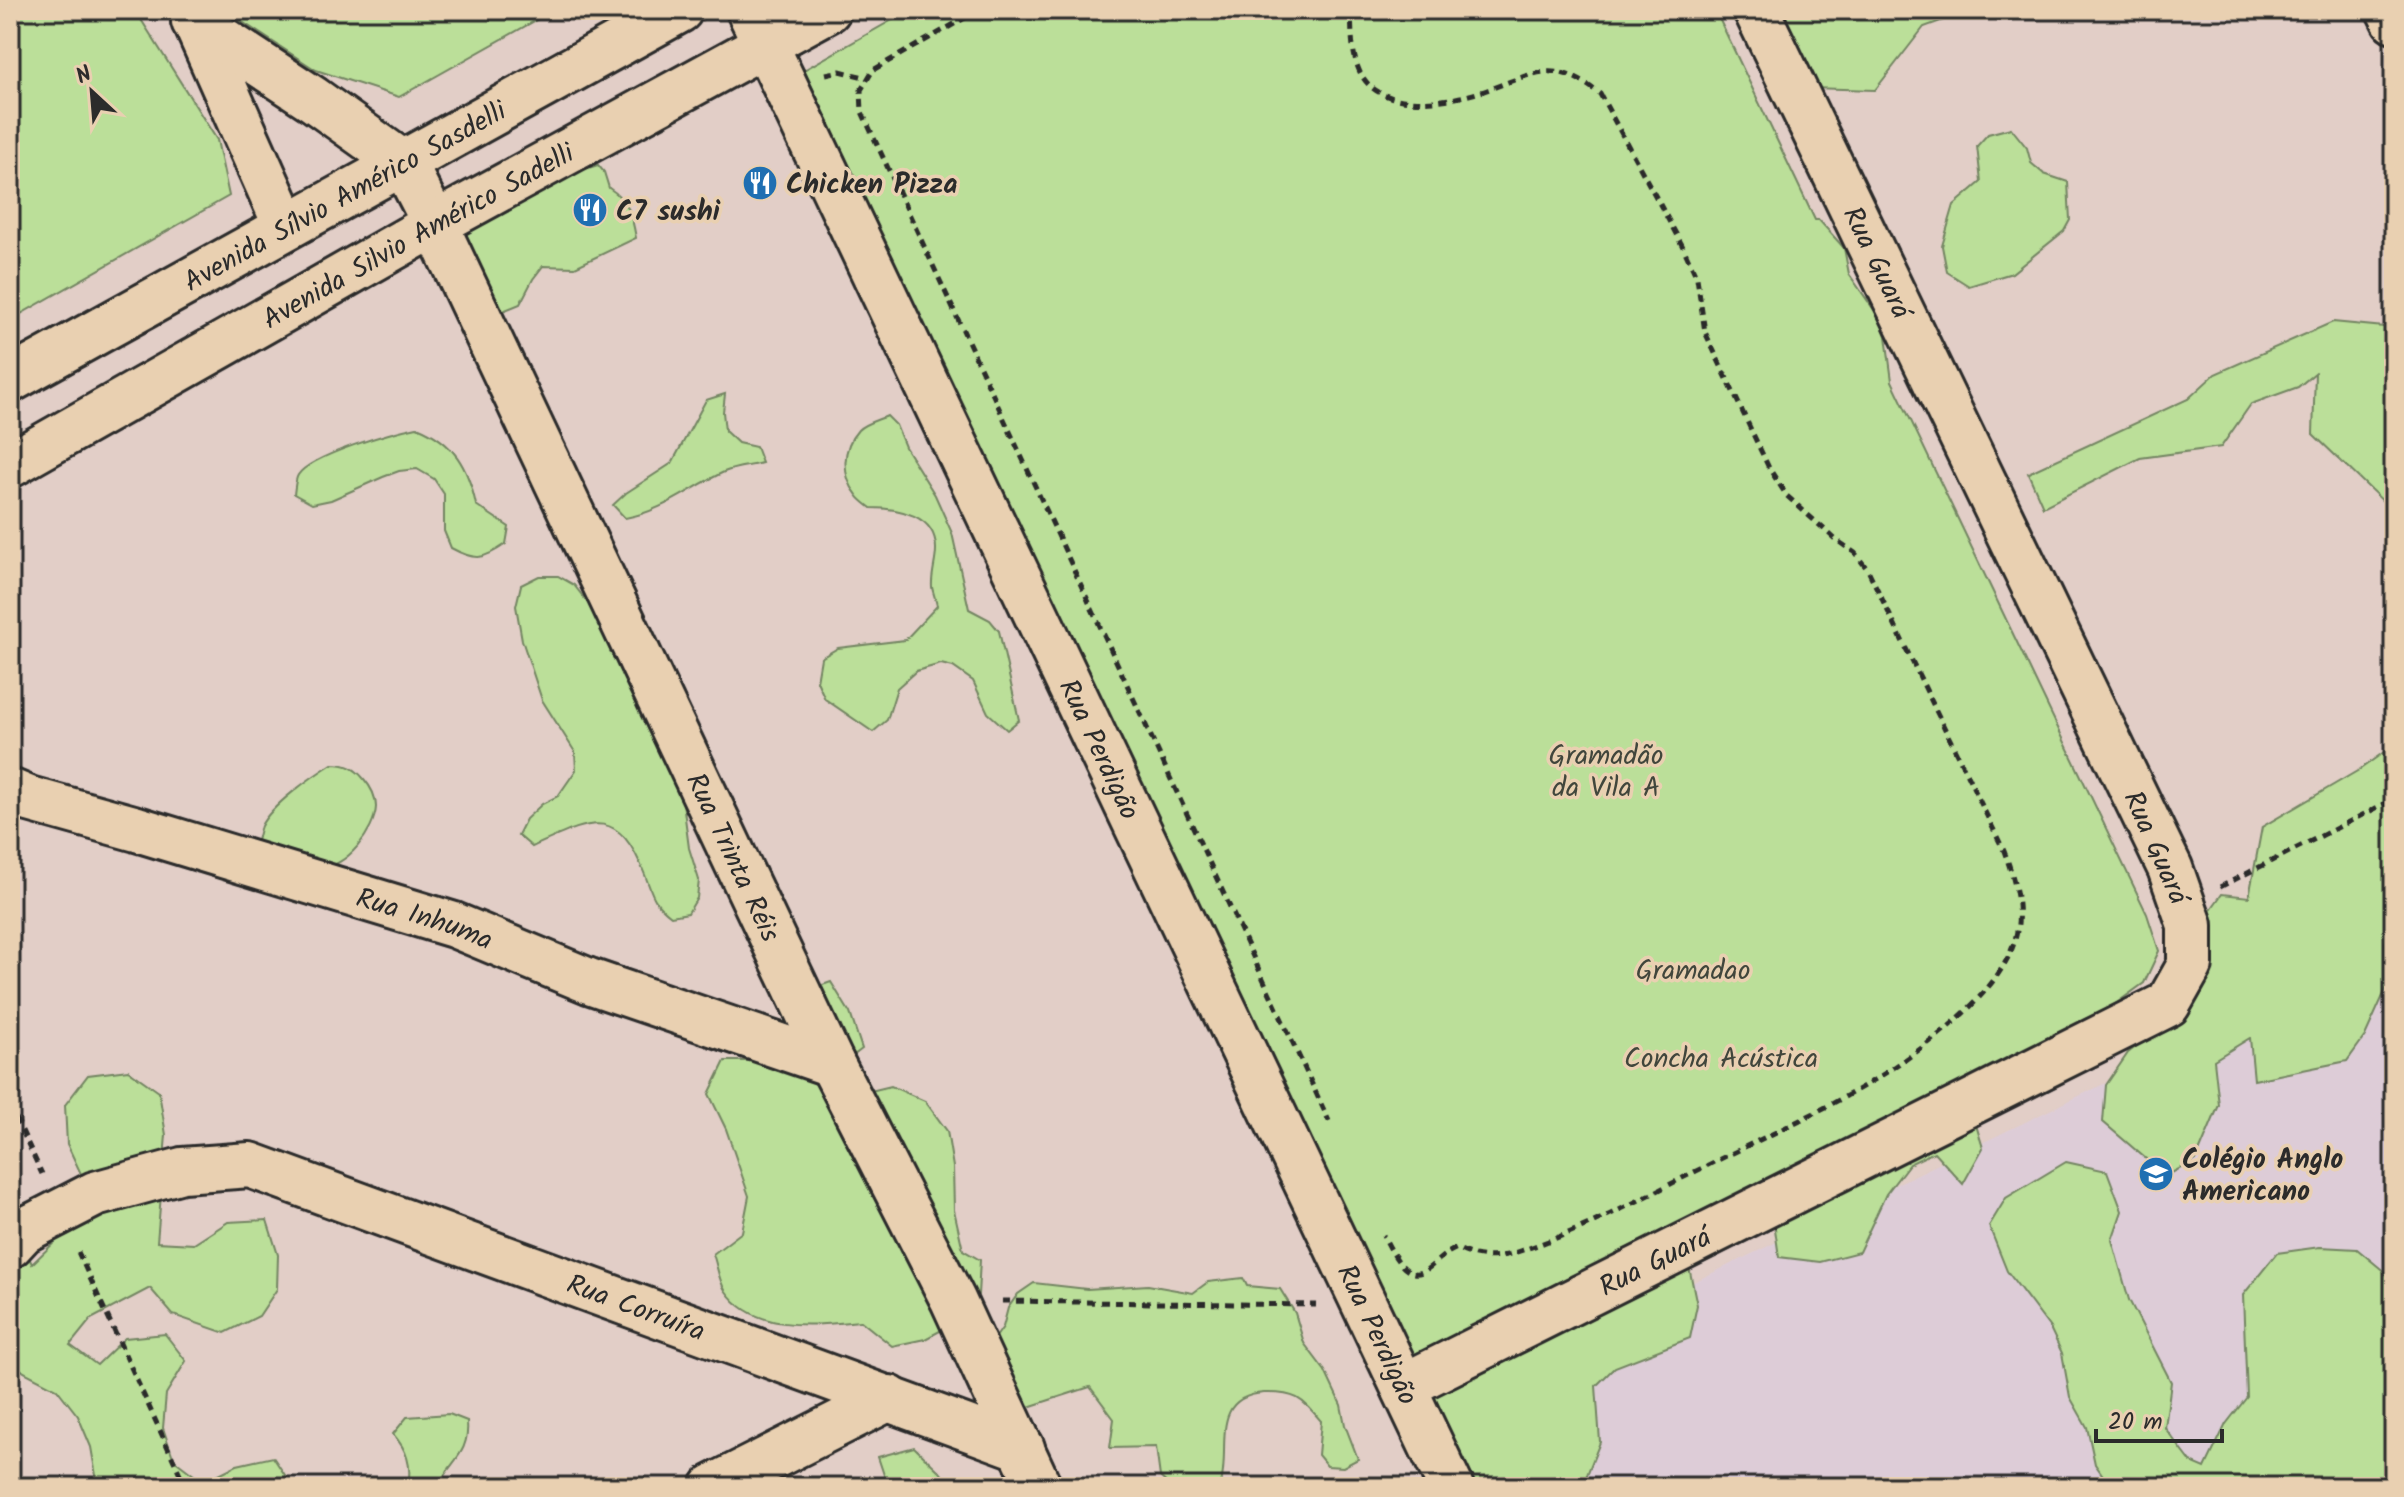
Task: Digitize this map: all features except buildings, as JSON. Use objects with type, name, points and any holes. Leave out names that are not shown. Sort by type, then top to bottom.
[{"type":"street","name":"Avenida Sílvio Américo Sasdelli","points":[[10,380],[680,10]]},
{"type":"street","name":"Avenida Silvio Américo Sadelli","points":[[10,465],[435,224],[758,27],[828,10]]},
{"type":"street","name":"Rua Guará","points":[[1404,1386],[2168,1004],[2190,965],[2190,925],[2163,854],[1756,10]]},
{"type":"street","points":[[2389,10],[2394,20]]},
{"type":"street","points":[[192,15],[404,164]]},
{"type":"street","points":[[192,15],[286,226]]},
{"type":"street","name":"Rua Perdigão","points":[[758,27],[1451,1487]]},
{"type":"street","name":"Rua Trinta Réis","points":[[404,164],[832,1064],[953,1300],[1039,1487]]},
{"type":"street","name":"Rua Inhuma","points":[[10,791],[454,925],[589,981],[832,1064]]},
{"type":"street","name":"Rua Corruíra","points":[[59,1212],[95,1194],[182,1170],[250,1165],[1022,1448]]},
{"type":"street","points":[[10,1245],[23,1231],[59,1212]]},
{"type":"street","points":[[713,1487],[889,1398]]},
{"type":"path","points":[[979,10],[873,70],[861,90],[862,112],[1334,1132]]},
{"type":"path","points":[[1351,10],[1353,47],[1359,71],[1368,85],[1389,97],[1430,102],[1455,100],[1546,72],[1564,73],[1581,80],[1600,94],[1697,278],[1705,332],[1769,468],[1787,496],[1855,553],[1868,570],[2004,851],[2020,909],[2018,935],[2006,963],[1954,1022],[1901,1063],[1777,1131],[1583,1227],[1507,1255],[1466,1254],[1457,1248],[1442,1254],[1425,1271],[1416,1273],[1406,1270],[1400,1263],[1378,1226]]},
{"type":"path","points":[[819,76],[840,71],[868,78]]},
{"type":"path","points":[[2184,905],[2394,799]]},
{"type":"path","points":[[10,1105],[186,1487]]},
{"type":"path","points":[[953,1300],[1365,1306]]},
{"type":"shaded area","name":"Colégio Anglo Americano","points":[[2394,944],[2394,1487],[1480,1487],[1441,1404]]},
{"type":"green space","points":[[10,10],[135,10],[217,140],[229,196],[10,320]]},
{"type":"green space","points":[[224,10],[554,10],[399,97],[316,70]]},
{"type":"green space","name":"Gramadão da Vila A","points":[[910,10],[1715,10],[1815,220],[1819,220],[1844,248],[1849,274],[1879,317],[1886,336],[1892,381],[2147,914],[2159,951],[2144,983],[1973,1115],[1983,1148],[1963,1184],[1934,1152],[1909,1164],[1886,1194],[1859,1252],[1820,1262],[1779,1257],[1774,1222],[1684,1243],[1697,1305],[1690,1338],[1615,1367],[1596,1386],[1600,1442],[1585,1487],[1477,1487],[1449,1465],[1283,1170],[1257,1134],[1254,1061],[1268,1053],[804,70]]},
{"type":"green space","points":[[1787,10],[1971,10],[1924,27],[1875,90],[1810,88],[1784,63]]},
{"type":"green space","points":[[2011,128],[2027,148],[2031,163],[2044,174],[2068,182],[2070,220],[2064,231],[2012,273],[1969,286],[1947,272],[1942,246],[1954,205],[1981,182],[1977,146],[1988,134]]},
{"type":"green space","points":[[598,165],[609,188],[628,209],[636,238],[575,267],[543,266],[520,304],[498,313],[460,237],[465,219],[559,177]]},
{"type":"green space","points":[[2333,322],[2394,328],[2394,512],[2313,434],[2315,373],[2298,387],[2251,404],[2221,447],[2140,458],[2043,507],[2028,473],[2188,399],[2215,374]]},
{"type":"green space","points":[[725,394],[725,431],[738,443],[756,447],[762,463],[724,472],[664,505],[625,518],[613,505],[672,463],[706,400]]},
{"type":"green space","points":[[887,416],[896,425],[905,447],[935,495],[952,533],[969,609],[990,620],[999,631],[1019,720],[1007,730],[988,713],[973,681],[953,667],[941,664],[916,671],[897,688],[887,720],[873,732],[825,699],[817,681],[821,658],[838,648],[905,640],[937,606],[932,589],[935,538],[930,529],[923,521],[904,512],[871,508],[858,497],[848,479],[846,453],[853,437],[864,425]]},
{"type":"green space","points":[[417,427],[441,440],[457,457],[469,479],[476,505],[509,527],[506,544],[479,557],[451,548],[444,531],[444,494],[434,479],[417,469],[399,471],[331,500],[312,504],[294,494],[298,475],[306,467],[335,452]]},
{"type":"green space","points":[[539,576],[558,576],[574,585],[595,612],[681,787],[689,848],[699,880],[697,898],[688,913],[671,916],[660,907],[634,852],[624,837],[612,828],[600,824],[586,825],[532,847],[518,835],[526,819],[542,804],[558,796],[576,770],[575,752],[542,700],[522,640],[516,606],[521,585]]},
{"type":"green space","points":[[2394,745],[2394,912],[2385,943],[2387,987],[2365,1036],[2347,1061],[2254,1080],[2250,1038],[2214,1060],[2219,1105],[2196,1160],[2166,1176],[2103,1122],[2106,1085],[2128,1053],[2192,1001],[2196,930],[2222,894],[2249,897],[2262,827],[2359,770]]},
{"type":"green space","points":[[332,764],[354,769],[374,795],[374,816],[358,846],[340,862],[321,867],[256,844],[261,826],[274,809]]},
{"type":"green space","points":[[831,982],[850,1013],[862,1049],[849,1059],[854,1095],[891,1086],[925,1101],[947,1131],[953,1167],[954,1210],[963,1250],[980,1260],[978,1295],[957,1322],[925,1339],[892,1346],[861,1321],[787,1324],[753,1314],[725,1290],[713,1254],[742,1232],[749,1196],[726,1129],[709,1094],[725,1061],[763,1061],[782,1029],[794,995]]},
{"type":"green space","points":[[128,1070],[159,1092],[166,1135],[157,1242],[194,1244],[228,1222],[267,1220],[278,1255],[277,1289],[259,1316],[225,1333],[173,1315],[150,1288],[91,1319],[70,1345],[97,1365],[125,1338],[165,1334],[186,1361],[166,1394],[163,1428],[174,1460],[203,1482],[237,1465],[273,1457],[293,1487],[98,1487],[91,1447],[78,1416],[57,1389],[24,1372],[10,1360],[10,1234],[17,1232],[32,1264],[62,1235],[82,1176],[67,1144],[65,1105],[88,1075]]},
{"type":"green space","points":[[2066,1162],[2107,1171],[2122,1211],[2112,1240],[2129,1300],[2171,1382],[2165,1428],[2191,1462],[2205,1468],[2226,1424],[2247,1397],[2243,1295],[2277,1253],[2320,1247],[2357,1249],[2386,1273],[2394,1299],[2394,1487],[2111,1487],[2095,1464],[2087,1427],[2070,1397],[2062,1353],[2050,1328],[2007,1271],[1989,1226],[2006,1198]]},
{"type":"green space","points":[[1243,1278],[1247,1286],[1280,1289],[1295,1313],[1304,1343],[1325,1371],[1341,1405],[1358,1459],[1343,1467],[1327,1466],[1318,1455],[1321,1421],[1291,1395],[1264,1393],[1246,1397],[1235,1404],[1228,1415],[1220,1487],[1171,1487],[1160,1477],[1156,1447],[1110,1448],[1114,1419],[1090,1387],[1025,1408],[993,1341],[1003,1327],[1008,1308],[1018,1294],[1034,1283],[1087,1289],[1148,1285],[1193,1293],[1208,1282]]},
{"type":"green space","points":[[449,1414],[467,1421],[463,1449],[437,1487],[408,1487],[407,1458],[393,1434],[407,1417]]},
{"type":"green space","points":[[914,1447],[951,1487],[888,1487],[878,1457]]},
{"type":"place","name":"Chicken Pizza","points":[[760,183]]},
{"type":"place","name":"C7 sushi","points":[[590,210]]},
{"type":"place","name":"Colégio Anglo Americano","points":[[2156,1174]]},
{"type":"park label","name":"Gramadao","points":[[1693,969]]},
{"type":"park label","name":"Concha Acústica","points":[[1721,1057]]}]
